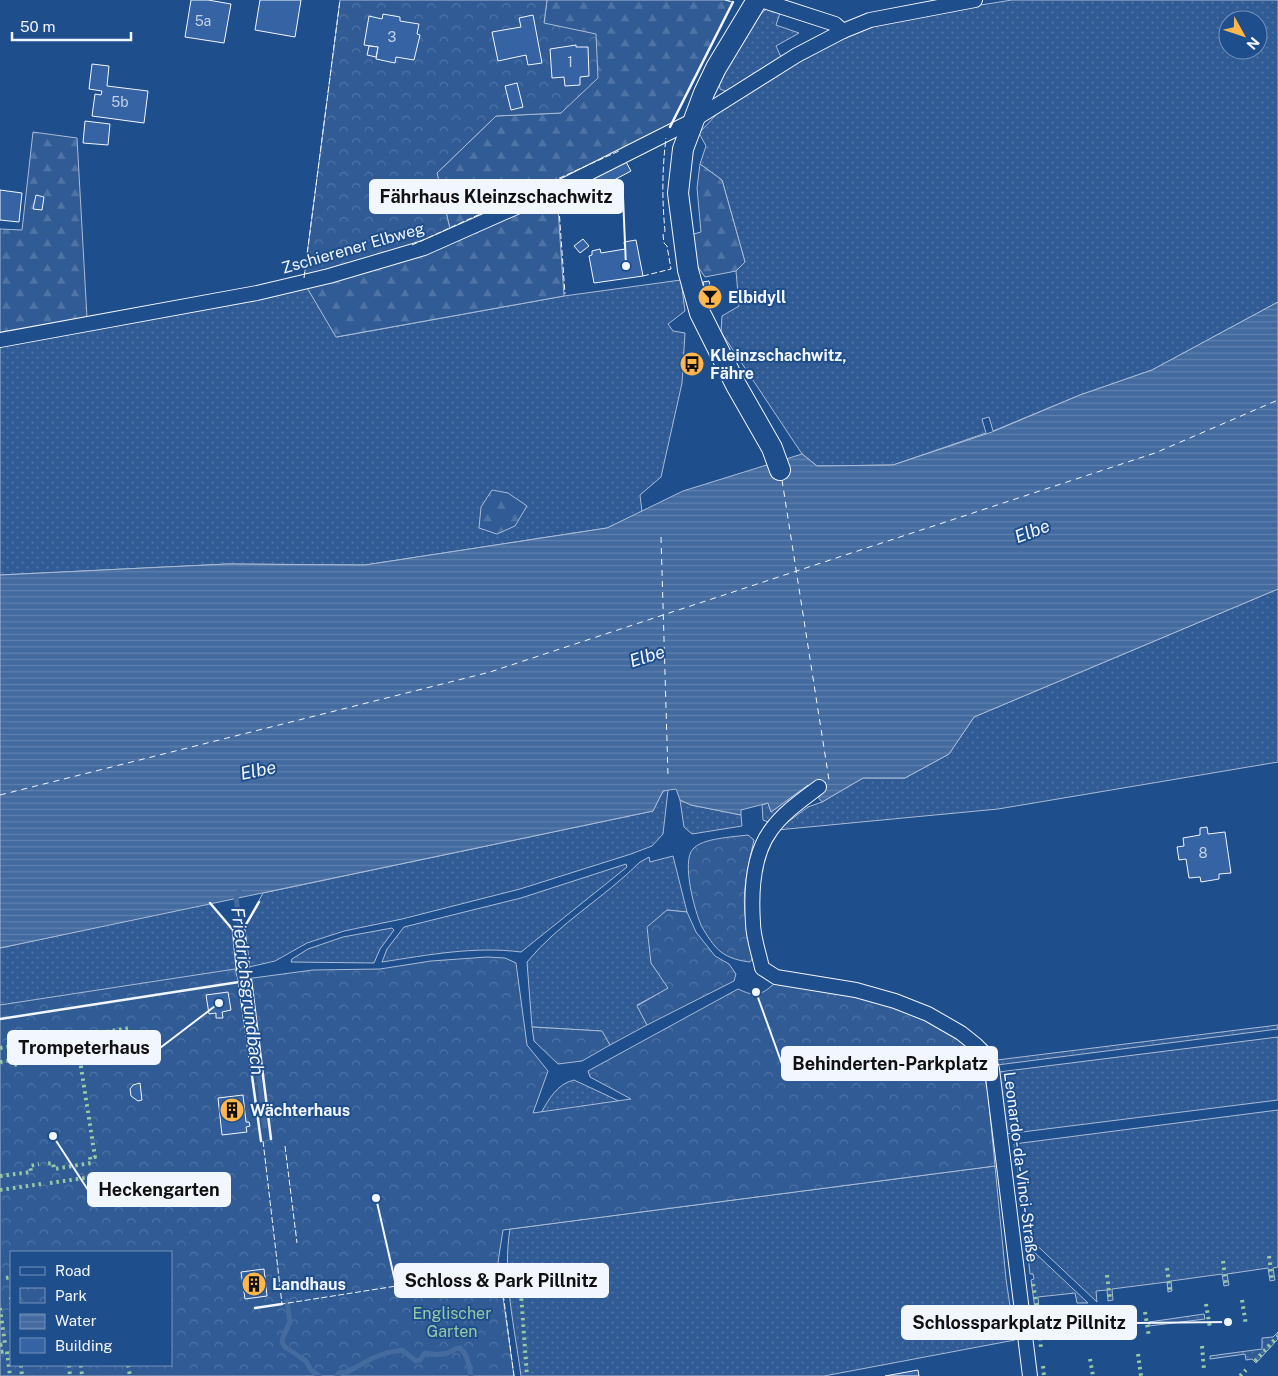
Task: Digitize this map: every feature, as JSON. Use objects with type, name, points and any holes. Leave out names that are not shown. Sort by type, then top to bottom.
[{"type":"street","points":[[757,0],[716,68],[692,121],[683,149],[678,193],[688,270],[700,312],[736,385],[772,448],[780,470]]},
{"type":"street","points":[[761,0],[835,24],[842,31]]},
{"type":"street","name":"Zschierener Elbweg","points":[[0,340],[257,293],[329,276],[424,248],[557,189],[692,121],[797,55],[842,31],[870,20],[975,0]]},
{"type":"street","name":"Leonardo-da-Vinci-Straße","points":[[819,787],[790,808],[770,831],[759,852],[754,887],[753,924],[762,968],[776,976],[856,990],[895,1001],[928,1014],[961,1033],[988,1057],[992,1069],[1030,1376]]},
{"type":"green space","points":[[340,0],[547,0],[544,23],[596,34],[598,78],[561,113],[496,116],[437,173],[450,229],[392,253],[304,278]]},
{"type":"green space","points":[[547,0],[725,0],[733,2],[673,120],[670,134],[557,194],[564,296],[336,337],[306,286],[450,229],[437,173],[496,116],[561,113],[544,23]]},
{"type":"green space","points":[[1012,0],[1278,0],[1278,302],[1152,370],[1080,395],[993,431],[989,417],[982,419],[986,433],[893,465],[817,466],[802,454],[721,332],[722,316],[739,306],[736,271],[745,262],[722,180],[700,164],[706,146],[699,133],[716,115],[734,101],[800,58],[852,33],[882,24],[949,10]]},
{"type":"green space","points":[[768,8],[780,13],[776,25],[799,33],[776,46],[781,57],[730,89],[725,91],[720,89],[719,81],[761,13]]},
{"type":"green space","points":[[33,132],[77,138],[87,318],[0,334],[0,229],[22,230]]},
{"type":"green space","points":[[700,164],[722,180],[745,262],[736,271],[705,277],[696,264],[690,235],[701,232],[697,188]]},
{"type":"green space","points":[[681,280],[685,311],[668,324],[673,331],[685,333],[682,383],[661,477],[640,495],[642,512],[607,528],[365,565],[227,564],[0,575],[0,344],[306,286],[337,337],[564,296]]},
{"type":"green space","points":[[492,490],[508,493],[527,506],[515,526],[497,534],[479,528],[481,507]]},
{"type":"green space","points":[[1278,589],[1278,762],[998,809],[777,830],[808,807],[822,802],[863,778],[905,778],[949,754],[974,717]]},
{"type":"green space","points":[[809,784],[768,822],[763,820],[762,805],[768,803],[771,812]]},
{"type":"green space","points":[[668,790],[663,834],[652,846],[520,889],[402,919],[344,931],[307,943],[275,961],[249,967],[244,928],[263,893],[653,811],[663,791]]},
{"type":"green space","points":[[680,800],[691,805],[741,815],[742,826],[692,834],[684,827]]},
{"type":"green space","points":[[748,835],[754,840],[744,900],[746,921],[753,948],[750,962],[735,959],[718,950],[702,927],[690,887],[688,864],[693,849],[703,842]]},
{"type":"green space","points":[[673,856],[687,912],[667,910],[651,963],[669,988],[637,1005],[647,1025],[610,1045],[601,1031],[532,1027],[527,962],[553,935],[640,862],[649,857],[650,862]]},
{"type":"green space","points":[[626,864],[627,867],[521,952],[503,950],[468,951],[382,962],[387,949],[404,927],[521,898]]},
{"type":"green space","points":[[210,903],[233,930],[237,970],[0,1007],[0,948]]},
{"type":"green space","points":[[667,910],[687,912],[696,932],[715,956],[729,964],[736,974],[734,981],[647,1025],[637,1006],[668,988],[651,963],[647,927]]},
{"type":"green space","points":[[392,928],[394,930],[380,949],[374,963],[291,962],[292,959],[308,949],[343,937]]},
{"type":"green space","name":"Englischer Garten","points":[[487,957],[505,958],[516,963],[527,1045],[548,1071],[533,1113],[631,1099],[590,1077],[588,1071],[738,989],[757,994],[774,984],[854,994],[927,1019],[956,1037],[975,1054],[983,1068],[988,1093],[995,1166],[503,1230],[498,1262],[514,1376],[0,1376],[0,1005],[235,969],[238,980],[313,970],[380,969],[431,961]]},
{"type":"green space","points":[[1278,1025],[1278,1029],[997,1065],[997,1060]]},
{"type":"green space","points":[[532,1027],[602,1031],[610,1045],[582,1061],[558,1064],[534,1041]]},
{"type":"green space","points":[[1278,1037],[1278,1100],[1006,1134],[999,1072]]},
{"type":"green space","points":[[574,1080],[621,1102],[541,1113],[550,1097],[558,1089]]},
{"type":"green space","points":[[1278,1110],[1278,1267],[1273,1268],[1275,1280],[1270,1281],[1268,1268],[1227,1274],[1229,1285],[1224,1286],[1222,1274],[1171,1281],[1172,1291],[1168,1292],[1167,1282],[1112,1289],[1113,1300],[1108,1301],[1107,1290],[1096,1291],[1097,1302],[1028,1237],[1014,1144]]},
{"type":"green space","points":[[995,1166],[1006,1279],[1015,1340],[824,1376],[521,1376],[508,1284],[510,1229]]},
{"type":"green space","points":[[1034,1252],[1088,1303],[1077,1303],[1075,1293],[1038,1297],[1039,1309],[1035,1309],[1031,1280],[1034,1279],[1033,1274],[1030,1274],[1028,1255]]},
{"type":"green space","points":[[1204,1314],[1205,1319],[1149,1326],[1149,1322]]},
{"type":"green space","points":[[1278,1332],[1278,1339],[1256,1363],[1252,1359],[1246,1360],[1245,1354],[1210,1359],[1210,1356],[1262,1349],[1262,1338],[1273,1337]]},
{"type":"water","name":"Elbe","points":[[1278,302],[1278,589],[974,717],[949,754],[905,778],[863,778],[822,802],[808,785],[771,812],[768,803],[741,810],[741,815],[691,805],[680,800],[676,789],[663,791],[653,811],[0,948],[0,575],[227,564],[365,565],[607,528],[683,491],[802,454],[817,466],[893,465],[992,432],[1080,395],[1152,370]]},
{"type":"building","points":[[191,0],[208,0],[231,4],[224,43],[185,37]]},
{"type":"building","points":[[260,0],[301,0],[295,37],[255,30]]},
{"type":"building","points":[[383,14],[400,17],[400,21],[419,24],[417,34],[420,35],[414,60],[396,57],[395,63],[376,59],[378,47],[364,45],[369,16],[382,19]]},
{"type":"building","points":[[533,15],[542,63],[528,65],[526,55],[498,61],[492,32],[521,27],[519,18]]},
{"type":"building","points":[[576,45],[576,47],[588,47],[589,76],[580,77],[580,85],[565,86],[564,77],[552,78],[550,49]]},
{"type":"building","points":[[369,46],[378,47],[376,57],[367,55]]},
{"type":"building","points":[[92,64],[109,66],[107,86],[148,91],[144,123],[92,116],[95,94],[101,95],[102,91],[89,89]]},
{"type":"building","points":[[517,83],[523,107],[511,110],[505,86]]},
{"type":"building","points":[[85,121],[110,124],[108,145],[83,143]]},
{"type":"building","points":[[625,160],[631,171],[599,188],[607,204],[593,211],[579,184]]},
{"type":"building","points":[[0,190],[22,193],[19,222],[0,220]]},
{"type":"building","points":[[36,195],[44,197],[42,210],[33,209]]},
{"type":"building","points":[[583,239],[589,246],[580,253],[574,246]]},
{"type":"building","points":[[636,240],[643,276],[594,283],[589,256],[592,255],[592,251],[600,249],[601,253],[625,249],[624,242]]},
{"type":"building","points":[[709,281],[712,294],[715,293],[716,300],[707,302],[703,282]]},
{"type":"building","points":[[1207,827],[1208,834],[1225,832],[1231,873],[1219,874],[1219,879],[1201,882],[1200,877],[1189,878],[1186,859],[1179,860],[1177,847],[1184,846],[1183,838],[1200,835],[1200,828]]},
{"type":"building","points":[[228,992],[231,1010],[222,1012],[223,1018],[216,1018],[216,1013],[209,1014],[206,995]]},
{"type":"building","points":[[140,1083],[142,1100],[138,1101],[131,1096],[130,1089],[133,1085]]},
{"type":"building","name":"Wächterhaus","points":[[243,1095],[246,1122],[249,1122],[250,1126],[246,1127],[247,1132],[222,1135],[218,1098]]},
{"type":"building","name":"Landhaus","points":[[264,1269],[267,1296],[245,1299],[241,1272]]},
{"type":"building","points":[[918,1370],[919,1376],[885,1376]]},
{"type":"waterway","name":"Friedrichsgrundbach","points":[[239,892],[236,897],[265,1126]]},
{"type":"waterway","points":[[287,1301],[290,1322],[282,1342],[285,1347],[306,1361],[311,1370],[319,1376]]},
{"type":"waterway","points":[[337,1376],[339,1373],[347,1372],[386,1353],[402,1350],[416,1361],[420,1360],[425,1353],[443,1354],[460,1348],[466,1357],[471,1376]]},
{"type":"ferry route","points":[[0,795],[490,672],[1155,453],[1278,400]]},
{"type":"ferry route","points":[[782,480],[829,780],[825,783]]},
{"type":"ferry route","points":[[661,537],[668,775]]},
{"type":"hedge","points":[[87,1035],[130,1028]]},
{"type":"hedge","points":[[27,1044],[77,1036]]},
{"type":"hedge","points":[[0,1048],[18,1045]]},
{"type":"hedge","points":[[31,1062],[37,1061],[36,1056],[73,1050],[73,1055],[79,1054],[95,1157],[90,1157],[91,1163],[54,1169],[53,1163],[44,1164]]},
{"type":"hedge","points":[[0,1062],[13,1060],[13,1065],[18,1064]]},
{"type":"hedge","points":[[0,1176],[31,1172],[30,1166],[39,1164]]},
{"type":"hedge","points":[[50,1183],[99,1176]]},
{"type":"hedge","points":[[0,1190],[41,1184]]},
{"type":"hedge","points":[[1269,1256],[1272,1279]]},
{"type":"hedge","points":[[1223,1261],[1226,1284]]},
{"type":"hedge","points":[[519,1266],[527,1376]]},
{"type":"hedge","points":[[1167,1268],[1170,1290]]},
{"type":"hedge","points":[[1107,1275],[1110,1299]]},
{"type":"hedge","points":[[6,1278],[10,1277]]},
{"type":"hedge","points":[[1033,1284],[1037,1307]]},
{"type":"hedge","points":[[1242,1300],[1246,1325]]},
{"type":"hedge","points":[[1206,1304],[1210,1328]]},
{"type":"hedge","points":[[0,1308],[5,1344],[0,1345]]},
{"type":"hedge","points":[[1145,1312],[1149,1337]]},
{"type":"hedge","points":[[1098,1317],[1101,1342]]},
{"type":"hedge","points":[[1039,1325],[1041,1349]]},
{"type":"hedge","points":[[1255,1361],[1278,1336]]},
{"type":"hedge","points":[[1202,1346],[1204,1370]]},
{"type":"hedge","points":[[1,1352],[7,1351],[10,1376]]},
{"type":"hedge","points":[[1138,1354],[1141,1376]]},
{"type":"hedge","points":[[1090,1359],[1093,1376]]},
{"type":"hedge","points":[[21,1366],[22,1376]]},
{"type":"hedge","points":[[69,1366],[70,1376]]},
{"type":"hedge","points":[[81,1366],[82,1376]]},
{"type":"hedge","points":[[128,1366],[130,1376]]},
{"type":"hedge","points":[[1043,1366],[1044,1376]]},
{"type":"hedge","points":[[1240,1376],[1246,1370]]},
{"type":"fence","points":[[304,278],[340,0]]},
{"type":"fence","points":[[725,0],[733,2]]},
{"type":"fence","points":[[643,276],[671,269],[663,235],[665,231],[663,185],[666,138]]},
{"type":"fence","points":[[412,245],[619,151]]},
{"type":"fence","points":[[562,193],[558,195],[565,294]]},
{"type":"fence","points":[[263,1141],[282,1304],[492,1271]]},
{"type":"fence","points":[[285,1146],[297,1243]]},
{"type":"fence","points":[[501,1278],[514,1376]]},
{"type":"wall","points":[[670,127],[733,2]]},
{"type":"wall","points":[[249,967],[244,928],[259,902]]},
{"type":"wall","points":[[210,903],[233,930],[237,970]]},
{"type":"wall","points":[[251,980],[271,1139]]},
{"type":"wall","points":[[0,1019],[239,982],[261,1141]]},
{"type":"wall","points":[[492,1271],[501,1278]]},
{"type":"wall","points":[[255,1308],[282,1304]]},
{"type":"place","name":"Fährhaus Kleinzschachwitz","points":[[626,266]]},
{"type":"place","name":"Elbidyll","points":[[710,297]]},
{"type":"place","name":"Kleinzschachwitz, Fähre","points":[[692,364]]},
{"type":"place","name":"Behinderten-Parkplatz","points":[[756,992]]},
{"type":"place","name":"Trompeterhaus","points":[[219,1003]]},
{"type":"place","name":"Wächterhaus","points":[[232,1110]]},
{"type":"place","name":"Heckengarten","points":[[53,1136]]},
{"type":"place","name":"Schloss & Park Pillnitz","points":[[376,1198]]},
{"type":"place","name":"Landhaus","points":[[254,1284]]},
{"type":"place","name":"Schlossparkplatz Pillnitz","points":[[1228,1322]]}]
